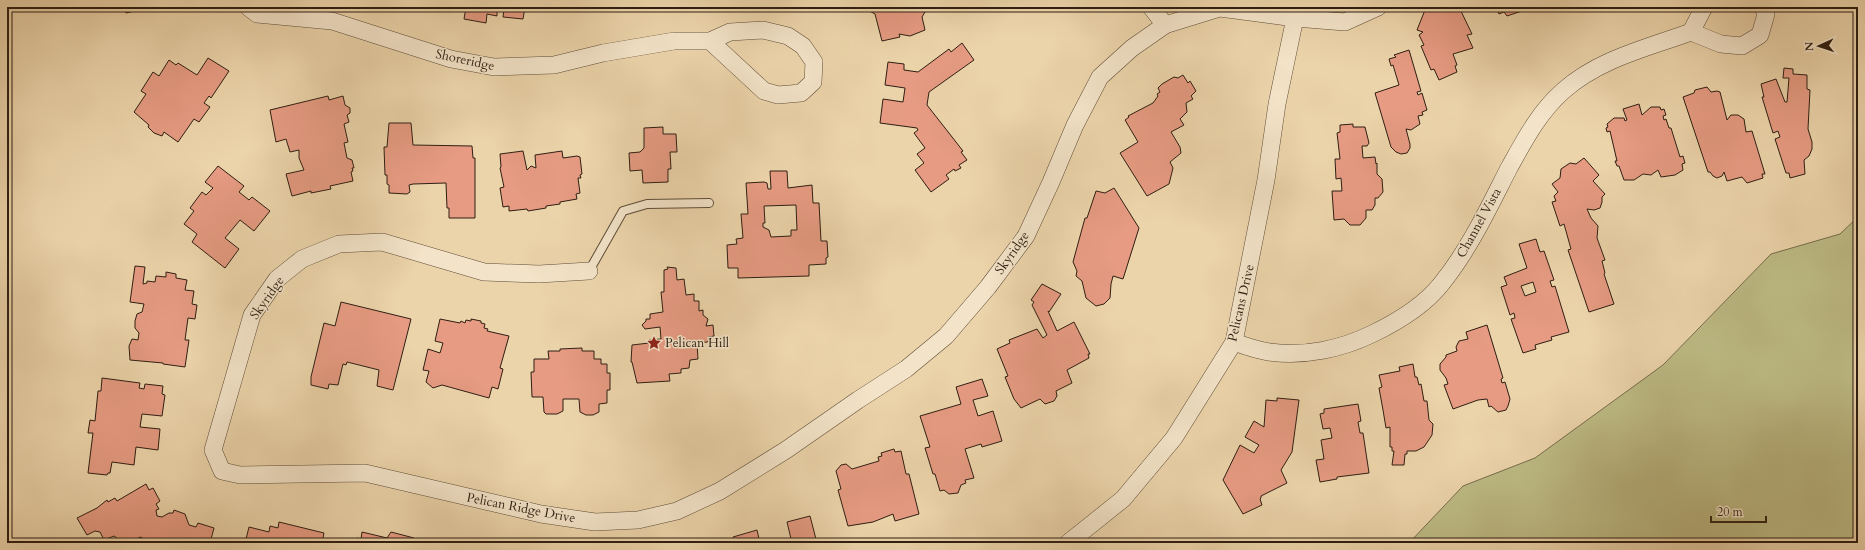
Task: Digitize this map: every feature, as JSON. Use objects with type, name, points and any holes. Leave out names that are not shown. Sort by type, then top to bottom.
[{"type":"street","points":[[1151,7],[1165,25]]},
{"type":"street","name":"Skyridge","points":[[786,450],[906,369],[946,336],[988,287],[1026,236],[1052,182],[1075,125],[1100,77],[1132,48],[1165,25],[1220,8],[1297,12],[1345,22],[1378,7]]},
{"type":"street","points":[[1704,7],[1691,32],[1721,44],[1742,46],[1760,35],[1766,14],[1763,7]]},
{"type":"street","name":"Shoreridge","points":[[248,8],[257,14],[332,21],[451,59],[494,67],[554,65],[603,53],[674,41],[710,42],[730,32],[763,30],[788,36],[803,46],[814,62],[813,82],[801,93],[778,95],[764,91],[710,42]]},
{"type":"street","name":"Pelicans Drive","points":[[1068,543],[1123,499],[1169,444],[1234,342],[1266,180],[1277,104],[1297,12]]},
{"type":"street","name":"Channel Vista","points":[[1234,342],[1269,352],[1304,352],[1327,350],[1357,341],[1390,326],[1442,284],[1464,252],[1519,149],[1540,117],[1562,91],[1587,74],[1615,58],[1691,32]]},
{"type":"street","name":"Skyridge","points":[[240,475],[222,471],[213,450],[230,389],[252,315],[277,279],[302,259],[339,244],[382,242],[484,272],[539,274],[589,272]]},
{"type":"street","name":"Pelican Ridge Drive","points":[[240,475],[365,473],[541,514],[595,522],[638,520],[677,511],[720,491],[786,450]]},
{"type":"lane","points":[[589,272],[623,211],[647,204],[709,203]]},
{"type":"shaded area","points":[[1858,217],[1858,543],[1409,543],[1463,486],[1535,458],[1663,365],[1771,254],[1840,234]]},
{"type":"building","points":[[124,7],[146,7],[147,8],[126,13]]},
{"type":"building","points":[[466,7],[525,7],[523,19],[503,17],[504,10],[497,8],[497,16],[487,14],[486,23],[464,19]]},
{"type":"building","points":[[569,7],[584,7],[570,9]]},
{"type":"building","points":[[858,7],[928,7],[922,17],[925,30],[910,36],[899,34],[900,37],[882,41],[875,14]]},
{"type":"building","points":[[1459,7],[1472,34],[1467,35],[1473,48],[1453,54],[1457,65],[1455,66],[1457,72],[1439,80],[1434,69],[1431,70],[1421,46],[1424,45],[1419,35],[1423,32],[1417,30],[1425,10],[1422,8]]},
{"type":"building","points":[[1496,7],[1524,7],[1525,10],[1507,16],[1504,12],[1499,14]]},
{"type":"building","points":[[962,43],[974,60],[929,92],[927,105],[963,151],[961,152],[967,160],[959,165],[961,168],[955,171],[954,169],[946,175],[949,179],[931,192],[915,170],[924,163],[917,154],[925,148],[914,133],[918,130],[917,128],[880,123],[883,99],[903,102],[905,88],[885,85],[888,62],[904,64],[904,70],[918,72],[949,49],[951,52]]},
{"type":"building","points":[[1409,50],[1421,91],[1417,92],[1418,95],[1422,93],[1427,110],[1422,112],[1423,115],[1418,116],[1420,124],[1411,130],[1406,129],[1410,148],[1407,153],[1401,154],[1396,152],[1391,147],[1375,93],[1399,85],[1393,65],[1391,66],[1389,59],[1396,57],[1394,55]]},
{"type":"building","points":[[208,58],[229,71],[211,98],[209,96],[204,103],[210,107],[199,122],[194,119],[178,142],[164,132],[162,136],[154,133],[148,127],[149,125],[134,112],[146,94],[141,91],[153,72],[159,76],[169,60],[176,65],[178,63],[197,75]]},
{"type":"building","points":[[1784,68],[1793,69],[1793,74],[1807,75],[1807,89],[1810,90],[1808,129],[1812,142],[1812,149],[1809,156],[1804,160],[1805,174],[1790,178],[1789,173],[1786,173],[1775,139],[1780,137],[1778,131],[1773,133],[1762,97],[1764,97],[1761,84],[1776,79],[1785,102],[1787,102],[1789,78],[1783,78]]},
{"type":"building","points":[[1183,75],[1188,83],[1190,81],[1196,91],[1191,96],[1193,99],[1186,103],[1187,112],[1180,119],[1184,125],[1171,132],[1180,147],[1181,153],[1170,162],[1173,168],[1169,184],[1147,196],[1120,153],[1138,142],[1125,120],[1129,117],[1128,116],[1153,103],[1158,96],[1157,94],[1160,92],[1158,88],[1162,84],[1174,77],[1178,78]]},
{"type":"building","points":[[1707,87],[1711,92],[1720,92],[1727,120],[1731,115],[1738,115],[1744,119],[1746,132],[1752,131],[1765,174],[1762,174],[1763,178],[1747,183],[1742,177],[1727,181],[1724,172],[1722,176],[1717,178],[1708,172],[1683,97],[1694,93],[1695,90]]},
{"type":"building","points":[[328,96],[329,100],[343,96],[345,105],[350,108],[350,113],[347,115],[349,122],[344,124],[348,142],[344,143],[347,158],[352,160],[354,168],[352,168],[353,171],[351,172],[353,181],[330,186],[331,189],[311,193],[311,191],[292,196],[286,174],[304,170],[299,158],[299,150],[290,152],[286,139],[276,142],[270,110]]},
{"type":"building","points":[[1639,104],[1642,115],[1651,107],[1660,107],[1661,110],[1664,109],[1666,115],[1663,116],[1664,120],[1666,119],[1669,128],[1671,128],[1680,157],[1683,156],[1685,163],[1682,164],[1683,170],[1675,175],[1661,177],[1658,170],[1651,175],[1643,174],[1634,180],[1624,180],[1619,166],[1617,166],[1615,161],[1617,161],[1610,131],[1607,132],[1606,128],[1608,127],[1607,124],[1614,118],[1624,118],[1625,121],[1627,120],[1623,109]]},
{"type":"building","points":[[389,123],[411,123],[413,145],[472,146],[473,158],[475,158],[475,218],[449,218],[446,183],[413,184],[409,185],[410,192],[407,194],[389,193],[387,175],[385,175],[384,147],[387,147]]},
{"type":"building","points":[[1353,124],[1353,127],[1365,127],[1369,143],[1367,146],[1362,146],[1363,158],[1375,157],[1376,164],[1377,163],[1377,174],[1382,179],[1383,192],[1378,198],[1375,198],[1375,205],[1372,210],[1366,210],[1366,218],[1360,225],[1350,225],[1344,219],[1334,220],[1332,191],[1342,191],[1341,178],[1336,179],[1335,159],[1340,159],[1337,133],[1340,132],[1340,125]]},
{"type":"building","points":[[663,127],[663,134],[676,134],[677,152],[670,152],[671,169],[668,169],[668,182],[643,183],[642,170],[630,171],[629,153],[640,152],[644,148],[644,128]]},
{"type":"building","points":[[523,151],[527,170],[531,166],[536,168],[535,155],[562,151],[563,158],[580,157],[582,174],[580,175],[581,178],[578,178],[580,193],[576,194],[577,199],[546,206],[546,208],[528,211],[527,209],[509,211],[509,206],[503,207],[500,188],[504,187],[500,168],[500,154]]},
{"type":"building","points":[[1584,158],[1599,175],[1593,181],[1605,194],[1602,197],[1600,208],[1594,210],[1587,209],[1591,218],[1598,226],[1597,238],[1605,260],[1602,261],[1604,274],[1614,304],[1589,312],[1568,250],[1571,249],[1564,224],[1560,226],[1552,202],[1556,201],[1554,196],[1558,192],[1552,184],[1560,178],[1561,169],[1570,163],[1576,164]]},
{"type":"building","points":[[218,166],[244,186],[239,192],[249,200],[252,197],[270,211],[254,231],[240,220],[225,238],[239,249],[225,268],[192,242],[197,234],[184,224],[194,211],[190,208],[202,192],[206,195],[213,188],[205,182]]},
{"type":"building","points":[[770,171],[787,171],[788,188],[812,185],[813,203],[819,203],[821,241],[827,241],[828,257],[826,258],[826,264],[809,265],[809,276],[738,278],[738,268],[728,268],[727,245],[737,244],[736,239],[743,238],[741,214],[748,214],[746,183],[764,182],[767,183],[768,189],[771,189]],"holes":[[[796,205],[797,230],[791,230],[791,236],[771,237],[769,230],[763,227],[763,223],[765,223],[764,206]]]},
{"type":"building","points":[[1114,188],[1139,228],[1123,279],[1113,276],[1110,298],[1104,304],[1096,306],[1086,298],[1082,281],[1076,276],[1077,271],[1073,262],[1085,218],[1087,218],[1096,191],[1105,193]]},
{"type":"building","points":[[1536,239],[1540,252],[1544,251],[1554,280],[1550,281],[1552,287],[1555,286],[1569,332],[1551,337],[1552,340],[1535,345],[1536,349],[1523,353],[1511,319],[1515,318],[1514,313],[1510,315],[1501,287],[1507,285],[1504,277],[1527,268],[1519,244]],"holes":[[[1533,282],[1536,292],[1525,296],[1521,286]]]},
{"type":"building","points":[[135,266],[145,267],[143,284],[147,283],[147,281],[155,282],[156,276],[166,277],[166,272],[176,274],[176,278],[187,280],[185,290],[194,291],[192,304],[197,305],[195,319],[188,318],[185,340],[189,340],[185,367],[130,360],[129,346],[132,339],[138,340],[139,333],[135,328],[135,321],[137,314],[142,312],[144,304],[130,302]]},
{"type":"building","points":[[667,267],[676,268],[677,280],[684,279],[686,295],[694,294],[694,301],[699,301],[699,311],[703,310],[703,315],[708,319],[706,326],[713,325],[714,336],[708,337],[709,341],[707,342],[697,343],[698,359],[690,360],[689,368],[681,369],[681,373],[669,374],[670,381],[637,383],[631,362],[632,345],[649,343],[649,340],[661,339],[660,327],[645,329],[642,325],[646,319],[650,319],[650,314],[663,312],[661,292],[664,292],[664,270],[668,269]]},
{"type":"building","points":[[1042,284],[1061,294],[1049,312],[1048,311],[1057,331],[1074,322],[1090,354],[1088,354],[1089,358],[1067,370],[1072,383],[1056,391],[1057,396],[1054,401],[1045,404],[1040,399],[1021,408],[1014,399],[1005,377],[1008,376],[997,349],[1010,343],[1009,340],[1037,329],[1043,338],[1047,335],[1032,305],[1034,302],[1031,300]]},
{"type":"building","points":[[341,302],[411,319],[393,390],[377,386],[379,370],[347,362],[346,365],[343,364],[338,385],[329,384],[328,389],[311,385],[311,377],[324,323],[335,326]]},
{"type":"building","points":[[440,319],[460,323],[461,321],[465,323],[466,320],[471,321],[471,319],[481,321],[481,323],[485,324],[484,328],[488,329],[487,331],[509,336],[500,368],[503,369],[498,389],[492,387],[489,398],[442,385],[433,388],[426,382],[429,371],[423,370],[428,349],[440,353],[443,343],[435,341]]},
{"type":"building","points":[[1487,325],[1503,378],[1501,379],[1502,383],[1505,382],[1510,399],[1508,406],[1506,410],[1498,412],[1491,406],[1489,407],[1487,399],[1478,400],[1453,409],[1444,385],[1448,384],[1446,378],[1440,370],[1440,364],[1446,355],[1457,351],[1456,347],[1459,341],[1468,339],[1466,332]]},
{"type":"building","points":[[582,348],[582,351],[594,351],[594,359],[601,359],[601,364],[607,364],[607,373],[610,373],[610,390],[607,390],[607,403],[599,404],[599,412],[593,415],[586,415],[580,412],[579,399],[563,399],[563,411],[557,414],[546,414],[544,412],[543,397],[532,397],[531,372],[534,372],[534,359],[549,359],[548,351]]},
{"type":"building","points":[[1413,364],[1415,377],[1417,377],[1419,385],[1421,384],[1424,401],[1427,401],[1429,420],[1433,424],[1432,435],[1424,447],[1416,451],[1407,451],[1407,454],[1405,454],[1404,465],[1392,465],[1394,451],[1392,451],[1392,447],[1390,447],[1390,427],[1386,428],[1379,388],[1382,387],[1379,375],[1400,371],[1399,367]]},
{"type":"building","points":[[102,378],[140,383],[139,388],[144,389],[145,384],[163,386],[162,394],[165,395],[162,416],[142,414],[140,427],[160,429],[158,450],[136,447],[134,465],[112,462],[110,473],[107,475],[88,473],[93,433],[88,433],[90,420],[95,421],[98,391],[101,391]]},
{"type":"building","points":[[982,379],[988,396],[973,400],[978,416],[993,411],[1002,441],[982,447],[981,444],[965,449],[974,478],[965,480],[966,483],[961,485],[958,493],[949,494],[944,490],[940,491],[935,474],[933,474],[925,448],[930,447],[920,416],[961,404],[956,387]]},
{"type":"building","points":[[1277,398],[1299,400],[1292,452],[1281,470],[1287,483],[1261,496],[1260,499],[1262,505],[1243,514],[1223,480],[1240,445],[1254,453],[1259,445],[1245,437],[1254,421],[1264,427],[1266,400],[1277,401]]},
{"type":"building","points":[[1358,404],[1361,421],[1358,422],[1360,433],[1363,433],[1369,473],[1337,477],[1337,479],[1320,482],[1316,460],[1324,459],[1321,440],[1332,438],[1330,428],[1323,429],[1320,414],[1324,413],[1324,409]]},
{"type":"building","points":[[894,449],[895,452],[901,451],[906,474],[909,474],[919,514],[895,521],[893,514],[873,522],[848,526],[838,490],[841,489],[836,471],[841,465],[846,464],[852,469],[879,461],[878,457],[882,456],[881,453]]},
{"type":"building","points":[[146,484],[149,490],[153,488],[160,501],[156,504],[159,509],[156,510],[157,516],[162,517],[169,513],[173,513],[174,510],[185,514],[189,525],[196,527],[198,523],[214,528],[210,543],[153,543],[140,537],[131,543],[124,543],[114,536],[104,540],[100,532],[95,531],[87,535],[77,518],[97,508],[107,500],[108,502],[115,498],[117,501]]},
{"type":"building","points":[[810,516],[817,543],[792,543],[787,522]]},
{"type":"building","points":[[279,522],[324,533],[322,543],[245,543],[249,527],[269,532],[270,526],[278,528]]},
{"type":"building","points":[[757,530],[760,543],[735,543],[733,537]]},
{"type":"building","points":[[362,532],[387,538],[391,532],[414,538],[416,543],[356,543],[357,538],[361,539]]},
{"type":"place","name":"Pelican Hill","points":[[654,343]]}]
